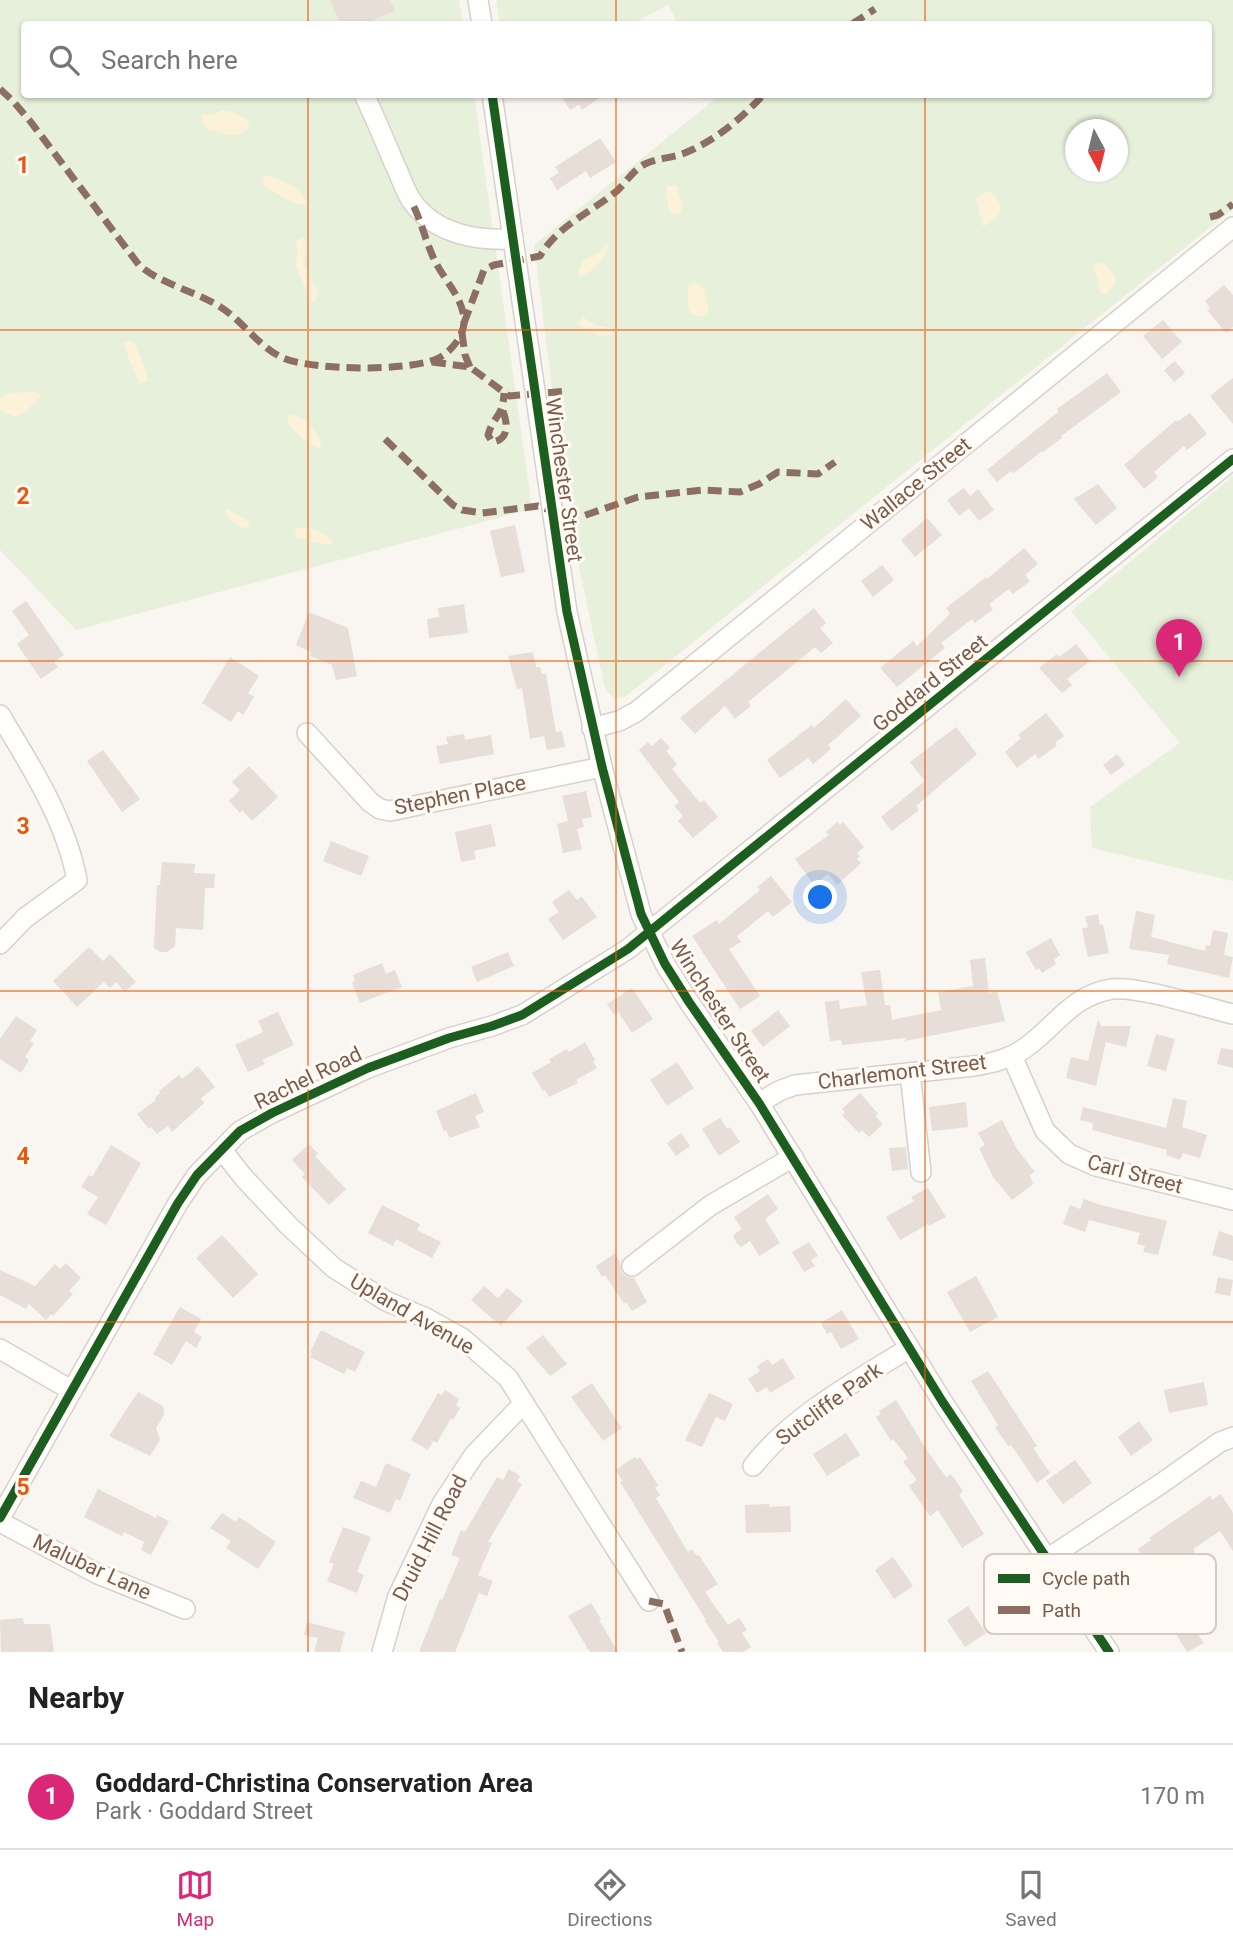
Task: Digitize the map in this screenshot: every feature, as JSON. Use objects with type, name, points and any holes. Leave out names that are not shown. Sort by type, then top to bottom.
[{"type":"street","points":[[478,0],[482,21]]},
{"type":"street","points":[[366,98],[412,203],[427,218],[452,232],[487,239],[513,239]]},
{"type":"street","name":"Winchester Street","points":[[493,98],[561,578],[601,767],[633,891],[649,933],[688,1002],[759,1103],[909,1348],[1044,1554]]},
{"type":"street","name":"Wallace Street","points":[[592,727],[619,721],[636,712],[1231,233]]},
{"type":"street","name":"Goddard Street","points":[[649,933],[1233,459]]},
{"type":"street","points":[[0,715],[24,754],[66,838],[77,880],[25,918],[0,944]]},
{"type":"street","name":"Stephen Place","points":[[307,733],[370,802],[380,809],[390,811],[601,767]]},
{"type":"street","name":"Rachel Road","points":[[0,1520],[178,1203],[197,1175],[240,1131],[310,1093],[418,1049],[508,1021],[535,1009],[649,933]]},
{"type":"street","name":"Charlemont Street","points":[[759,1103],[795,1085],[987,1064],[1012,1056],[1034,1041],[1073,1004],[1115,989],[1144,992],[1233,1014]]},
{"type":"street","name":"Carl Street","points":[[1012,1056],[1045,1131],[1069,1154],[1096,1166],[1233,1200]]},
{"type":"street","points":[[910,1073],[921,1172]]},
{"type":"street","name":"Upland Avenue","points":[[222,1150],[289,1226],[334,1268],[386,1301],[426,1318],[462,1338],[508,1378],[649,1601]]},
{"type":"street","points":[[632,1266],[711,1206],[793,1157]]},
{"type":"street","name":"Sutcliffe Park","points":[[753,1466],[773,1442],[805,1417],[909,1348]]},
{"type":"street","points":[[0,1349],[71,1391]]},
{"type":"street","name":"Druid Hill Road","points":[[382,1652],[398,1596],[442,1504],[474,1455],[524,1403]]},
{"type":"street","points":[[1055,1554],[1217,1444],[1233,1437]]},
{"type":"street","name":"Malubar Lane","points":[[0,1520],[98,1574],[185,1609]]},
{"type":"street","name":"Winchester Street","points":[[1097,1634],[1109,1652]]},
{"type":"green space","points":[[0,0],[459,0],[462,21],[21,21],[21,98],[474,98],[532,509],[76,630],[0,550]]},
{"type":"green space","points":[[496,0],[1233,0],[1233,209],[625,697],[614,698],[605,689],[578,562],[559,444],[534,245],[713,98],[1212,98],[1212,21],[676,21],[668,5],[638,21],[500,21]]},
{"type":"green space","points":[[1233,476],[1233,881],[1092,848],[1090,807],[1180,743],[1071,611]]},
{"type":"sand","points":[[222,110],[248,120],[249,128],[237,135],[230,135],[209,130],[201,122],[202,114],[214,115]]},
{"type":"sand","points":[[266,175],[294,186],[306,200],[304,204],[296,204],[267,188],[262,179]]},
{"type":"sand","points":[[675,185],[683,204],[680,213],[675,215],[669,210],[666,194],[667,187]]},
{"type":"sand","points":[[989,191],[996,197],[1001,209],[996,218],[983,227],[976,198]]},
{"type":"sand","points":[[301,237],[305,245],[304,266],[318,293],[315,302],[312,302],[295,265],[298,253],[295,244]]},
{"type":"sand","points":[[606,244],[610,246],[601,260],[580,277],[578,273],[582,261],[598,253]]},
{"type":"sand","points":[[1098,263],[1104,263],[1116,277],[1116,282],[1106,294],[1100,293],[1098,278],[1093,270]]},
{"type":"sand","points":[[697,283],[704,288],[709,310],[702,317],[691,314],[688,303],[689,285]]},
{"type":"sand","points":[[583,317],[595,325],[613,329],[613,334],[599,336],[590,332],[578,323]]},
{"type":"sand","points":[[124,343],[135,343],[147,375],[146,382],[140,383],[131,363]]},
{"type":"sand","points":[[32,392],[41,396],[20,415],[16,417],[0,410],[0,398],[7,393]]},
{"type":"sand","points":[[290,414],[301,418],[311,427],[319,438],[321,449],[299,436],[287,421]]},
{"type":"sand","points":[[226,508],[248,521],[250,527],[243,528],[231,521],[226,514]]},
{"type":"sand","points":[[301,527],[324,534],[333,544],[320,544],[296,537],[294,529]]},
{"type":"building","points":[[330,0],[390,0],[395,11],[370,21],[339,21]]},
{"type":"building","points":[[562,98],[599,98],[582,110],[579,105],[570,110]]},
{"type":"building","points":[[600,138],[616,162],[590,178],[586,171],[557,190],[550,178],[559,173],[555,167]]},
{"type":"building","points":[[1224,285],[1233,295],[1233,327],[1226,333],[1207,310],[1210,308],[1205,301]]},
{"type":"building","points":[[1163,320],[1182,342],[1162,359],[1143,336]]},
{"type":"building","points":[[1175,361],[1185,373],[1174,382],[1164,370]]},
{"type":"building","points":[[1107,373],[1121,392],[1043,452],[997,482],[987,470],[1058,412],[1057,409]]},
{"type":"building","points":[[1233,378],[1233,424],[1210,396]]},
{"type":"building","points":[[1190,413],[1207,434],[1187,450],[1184,446],[1154,472],[1158,477],[1144,489],[1124,465],[1176,420],[1177,422]]},
{"type":"building","points":[[1098,484],[1117,508],[1096,525],[1074,499]]},
{"type":"building","points":[[964,488],[970,496],[978,489],[994,510],[979,521],[969,508],[959,516],[947,500]]},
{"type":"building","points":[[927,518],[942,535],[915,557],[901,540]]},
{"type":"building","points":[[515,525],[525,572],[501,577],[490,531]]},
{"type":"building","points":[[1024,548],[1038,564],[1025,575],[1030,581],[1013,594],[1009,589],[989,604],[993,609],[975,623],[972,619],[941,643],[945,648],[897,687],[880,668],[913,641],[917,646],[950,614],[946,608]]},
{"type":"building","points":[[882,565],[894,580],[873,597],[861,581]]},
{"type":"building","points":[[26,601],[64,655],[54,662],[58,667],[41,679],[17,644],[29,635],[12,611]]},
{"type":"building","points":[[464,604],[468,633],[429,638],[427,619],[439,617],[438,608]]},
{"type":"building","points":[[814,608],[826,623],[820,628],[833,643],[821,653],[815,647],[748,702],[751,706],[735,719],[725,706],[695,734],[680,718]]},
{"type":"building","points":[[309,612],[348,628],[357,676],[336,680],[332,665],[310,656],[311,652],[296,645]]},
{"type":"building","points":[[1076,644],[1090,661],[1067,679],[1072,685],[1062,693],[1039,668]]},
{"type":"building","points":[[533,652],[536,667],[540,667],[542,674],[546,674],[556,732],[562,731],[565,747],[547,750],[544,736],[530,739],[522,688],[517,689],[508,656]]},
{"type":"building","points":[[230,657],[259,676],[248,693],[254,697],[243,715],[238,711],[231,722],[202,703]]},
{"type":"building","points":[[846,699],[861,716],[828,745],[831,749],[813,764],[808,758],[780,778],[767,760],[812,725],[814,728]]},
{"type":"building","points":[[1046,713],[1064,736],[1039,759],[1035,754],[1017,768],[1005,752],[1021,738],[1018,735]]},
{"type":"building","points":[[956,727],[977,754],[916,806],[919,810],[892,831],[881,817],[925,781],[910,762]]},
{"type":"building","points":[[464,734],[465,740],[491,735],[494,754],[440,764],[436,746],[448,744],[446,737]]},
{"type":"building","points":[[661,738],[670,748],[666,751],[677,764],[672,769],[700,803],[704,800],[718,817],[693,838],[678,821],[683,816],[674,806],[679,802],[639,750],[648,742],[652,746]]},
{"type":"building","points":[[103,750],[140,799],[122,812],[87,761]]},
{"type":"building","points":[[1117,754],[1125,765],[1111,775],[1103,765]]},
{"type":"building","points":[[249,766],[278,797],[252,821],[229,801],[240,790],[232,782]]},
{"type":"building","points":[[586,791],[592,817],[582,819],[584,827],[577,829],[582,849],[563,853],[557,824],[568,821],[562,796]]},
{"type":"building","points":[[837,822],[840,825],[843,822],[864,847],[857,853],[860,856],[857,859],[861,863],[837,885],[828,874],[814,885],[795,859],[829,835],[826,832]]},
{"type":"building","points":[[491,824],[496,846],[474,851],[476,859],[461,862],[455,832]]},
{"type":"building","points":[[331,841],[369,856],[361,876],[323,861]]},
{"type":"building","points":[[162,862],[195,864],[194,873],[215,874],[214,888],[205,888],[203,930],[176,928],[175,946],[167,952],[154,948],[157,885],[160,885]]},
{"type":"building","points":[[771,876],[792,902],[773,917],[768,911],[737,936],[741,942],[729,949],[760,996],[740,1009],[692,936],[717,920],[719,924],[760,890],[757,887]]},
{"type":"building","points":[[569,890],[577,900],[582,897],[597,917],[563,940],[548,919],[559,912],[552,902]]},
{"type":"building","points":[[1136,911],[1155,915],[1151,937],[1205,951],[1206,945],[1210,946],[1213,930],[1228,933],[1224,955],[1233,957],[1229,978],[1167,964],[1169,955],[1129,949]]},
{"type":"building","points":[[1098,914],[1109,953],[1088,957],[1082,929],[1088,927],[1085,917]]},
{"type":"building","points":[[1051,938],[1060,955],[1054,960],[1056,964],[1042,973],[1039,968],[1036,970],[1026,952]]},
{"type":"building","points":[[89,947],[103,961],[110,954],[136,982],[125,992],[116,982],[110,988],[104,982],[77,1007],[53,981]]},
{"type":"building","points":[[508,952],[514,966],[477,982],[471,967]]},
{"type":"building","points":[[985,958],[989,993],[997,991],[1005,1021],[905,1041],[905,1038],[842,1045],[841,1040],[830,1041],[825,1002],[839,1000],[840,1009],[867,1005],[861,972],[880,970],[885,1005],[890,1005],[892,1020],[941,1010],[938,992],[973,986],[970,960]]},
{"type":"building","points":[[382,963],[386,974],[395,970],[402,987],[360,1003],[352,983],[355,981],[353,975]]},
{"type":"building","points":[[632,988],[653,1019],[632,1033],[618,1012],[614,1015],[607,1004]]},
{"type":"building","points":[[778,1010],[790,1026],[763,1047],[751,1031]]},
{"type":"building","points":[[278,1012],[294,1045],[262,1060],[265,1064],[248,1072],[235,1045],[263,1032],[258,1021]]},
{"type":"building","points":[[16,1016],[37,1030],[30,1041],[34,1043],[25,1057],[29,1060],[21,1073],[0,1059],[0,1039]]},
{"type":"building","points":[[1098,1020],[1103,1029],[1102,1026],[1131,1026],[1126,1047],[1106,1042],[1096,1086],[1066,1078],[1071,1057],[1088,1061]]},
{"type":"building","points":[[1156,1034],[1175,1039],[1166,1071],[1147,1066]]},
{"type":"building","points":[[585,1042],[597,1068],[576,1080],[578,1083],[549,1097],[532,1073],[551,1062],[549,1059],[567,1049],[569,1052]]},
{"type":"building","points":[[1221,1048],[1233,1050],[1233,1068],[1217,1064]]},
{"type":"building","points":[[677,1062],[694,1088],[667,1106],[650,1080]]},
{"type":"building","points":[[198,1066],[215,1087],[201,1098],[204,1103],[172,1132],[168,1126],[157,1134],[151,1127],[149,1129],[137,1114],[156,1100],[159,1091],[179,1075],[182,1079]]},
{"type":"building","points":[[476,1093],[484,1112],[475,1116],[480,1127],[450,1138],[446,1130],[444,1131],[436,1111]]},
{"type":"building","points":[[860,1093],[883,1124],[869,1137],[862,1130],[859,1133],[842,1115],[845,1112],[842,1109]]},
{"type":"building","points":[[1173,1098],[1187,1101],[1182,1127],[1207,1135],[1200,1158],[1183,1153],[1180,1160],[1166,1155],[1167,1150],[1092,1130],[1093,1123],[1080,1120],[1083,1107],[1166,1128]]},
{"type":"building","points":[[966,1102],[968,1127],[932,1131],[929,1107]]},
{"type":"building","points":[[720,1118],[740,1142],[719,1156],[702,1129]]},
{"type":"building","points":[[1002,1120],[1017,1149],[1035,1172],[1030,1175],[1033,1184],[1012,1200],[993,1177],[979,1148],[985,1145],[978,1133]]},
{"type":"building","points":[[681,1133],[690,1146],[676,1156],[667,1143]]},
{"type":"building","points":[[309,1144],[318,1154],[315,1156],[346,1189],[329,1205],[302,1177],[305,1174],[292,1160]]},
{"type":"building","points":[[111,1145],[141,1163],[106,1225],[87,1214],[98,1197],[81,1187],[89,1175],[92,1177]]},
{"type":"building","points":[[906,1147],[908,1169],[892,1171],[889,1148]]},
{"type":"building","points":[[928,1188],[946,1217],[900,1240],[886,1217],[914,1201],[911,1197]]},
{"type":"building","points":[[768,1194],[778,1209],[765,1219],[780,1243],[759,1256],[750,1241],[741,1247],[736,1242],[733,1235],[742,1229],[734,1217]]},
{"type":"building","points":[[1084,1199],[1167,1221],[1158,1255],[1143,1252],[1145,1246],[1137,1244],[1140,1233],[1089,1220],[1085,1232],[1063,1224],[1070,1205],[1080,1209]]},
{"type":"building","points":[[382,1205],[420,1224],[417,1230],[441,1242],[432,1258],[396,1239],[393,1246],[368,1233]]},
{"type":"building","points":[[1219,1231],[1233,1236],[1233,1261],[1212,1255]]},
{"type":"building","points":[[222,1235],[258,1274],[233,1298],[196,1258]]},
{"type":"building","points":[[809,1242],[818,1256],[811,1260],[815,1266],[804,1272],[792,1252]]},
{"type":"building","points":[[615,1253],[622,1273],[634,1278],[647,1302],[632,1311],[626,1302],[624,1304],[605,1275],[602,1277],[596,1266]]},
{"type":"building","points":[[66,1263],[81,1278],[69,1291],[73,1294],[46,1320],[29,1304],[26,1309],[0,1295],[0,1270],[35,1286],[55,1264],[60,1269]]},
{"type":"building","points":[[976,1276],[998,1317],[970,1332],[947,1292]]},
{"type":"building","points":[[1218,1277],[1233,1280],[1230,1296],[1215,1293]]},
{"type":"building","points":[[484,1286],[498,1298],[507,1288],[523,1301],[501,1326],[471,1300]]},
{"type":"building","points":[[180,1307],[201,1319],[194,1332],[202,1337],[196,1348],[186,1341],[172,1365],[153,1354]]},
{"type":"building","points":[[842,1310],[859,1339],[841,1349],[831,1332],[827,1334],[821,1323]]},
{"type":"building","points":[[321,1330],[365,1352],[355,1372],[347,1368],[344,1374],[310,1357]]},
{"type":"building","points":[[543,1335],[567,1364],[550,1376],[526,1348]]},
{"type":"building","points":[[783,1358],[795,1378],[770,1393],[767,1387],[757,1393],[748,1379],[760,1371],[757,1366],[768,1359],[772,1365]]},
{"type":"building","points":[[988,1371],[1037,1446],[1033,1448],[1050,1473],[1037,1483],[995,1427],[998,1425],[971,1381]]},
{"type":"building","points":[[1204,1382],[1208,1405],[1169,1413],[1164,1390]]},
{"type":"building","points":[[592,1383],[622,1428],[603,1441],[571,1397]]},
{"type":"building","points":[[445,1390],[459,1399],[456,1405],[460,1408],[437,1443],[433,1441],[428,1450],[411,1440],[438,1393],[442,1395]]},
{"type":"building","points":[[138,1392],[163,1406],[164,1415],[156,1428],[160,1440],[150,1456],[109,1436]]},
{"type":"building","points":[[709,1393],[733,1404],[725,1421],[716,1417],[702,1447],[685,1440]]},
{"type":"building","points":[[896,1400],[946,1477],[951,1474],[963,1491],[959,1495],[984,1534],[962,1548],[938,1510],[930,1516],[909,1486],[917,1480],[903,1462],[908,1458],[893,1439],[891,1441],[876,1417],[881,1414],[879,1411]]},
{"type":"building","points":[[1139,1421],[1153,1440],[1131,1456],[1118,1437]]},
{"type":"building","points":[[846,1433],[860,1455],[827,1476],[813,1454]]},
{"type":"building","points":[[635,1457],[637,1460],[640,1457],[658,1485],[655,1488],[660,1495],[656,1498],[688,1552],[692,1549],[699,1555],[718,1584],[705,1592],[728,1625],[739,1618],[747,1630],[742,1633],[751,1647],[743,1652],[723,1652],[620,1482],[623,1481],[615,1470]]},
{"type":"building","points":[[1075,1460],[1092,1483],[1063,1504],[1046,1481]]},
{"type":"building","points":[[386,1463],[411,1474],[400,1501],[396,1499],[390,1513],[353,1498],[361,1481],[376,1487]]},
{"type":"building","points":[[509,1469],[520,1476],[517,1481],[522,1484],[488,1542],[492,1543],[478,1575],[493,1581],[487,1596],[479,1593],[455,1652],[419,1652],[460,1558],[451,1555],[461,1530],[465,1532],[497,1477],[503,1480]]},
{"type":"building","points":[[98,1489],[156,1518],[157,1515],[169,1521],[151,1555],[141,1550],[144,1542],[124,1532],[122,1536],[84,1517]]},
{"type":"building","points":[[1221,1494],[1233,1513],[1233,1551],[1220,1531],[1193,1549],[1195,1552],[1192,1554],[1141,1554],[1138,1549],[1151,1540],[1149,1538],[1210,1496],[1212,1500]]},
{"type":"building","points":[[769,1504],[769,1507],[790,1506],[791,1532],[746,1533],[745,1505]]},
{"type":"building","points":[[222,1513],[236,1522],[239,1517],[276,1542],[258,1569],[226,1548],[231,1541],[210,1528]]},
{"type":"building","points":[[343,1527],[371,1537],[357,1572],[364,1575],[357,1593],[327,1581],[334,1564],[329,1562]]},
{"type":"building","points":[[893,1557],[913,1586],[894,1599],[875,1570]]},
{"type":"building","points":[[591,1603],[618,1652],[590,1652],[568,1616]]},
{"type":"building","points":[[968,1606],[984,1634],[965,1647],[947,1620]]},
{"type":"building","points":[[23,1618],[24,1624],[50,1624],[54,1652],[1,1652],[0,1620]]},
{"type":"building","points":[[307,1622],[345,1632],[340,1652],[314,1652],[318,1638],[304,1635]]},
{"type":"building","points":[[1176,1634],[1198,1634],[1204,1643],[1187,1652]]},
{"type":"marked path","points":[[857,21],[875,9]]},
{"type":"marked path","points":[[0,89],[30,121],[139,265],[156,277],[219,306],[272,352],[295,362],[357,368],[420,364],[445,354],[455,344],[464,326],[463,312],[433,256],[412,203]]},
{"type":"marked path","points":[[464,323],[484,270],[494,265],[540,256],[556,236],[618,190],[641,166],[698,147],[738,119],[760,98]]},
{"type":"marked path","points":[[1210,217],[1218,215],[1233,204]]},
{"type":"marked path","points":[[462,333],[465,355],[470,367]]},
{"type":"marked path","points":[[432,362],[470,367],[509,396],[568,391]]},
{"type":"marked path","points":[[503,411],[506,431],[502,438],[492,442],[488,435],[502,407],[504,393]]},
{"type":"marked path","points":[[385,439],[453,505],[462,510],[482,513],[538,506],[570,517],[580,517],[638,497],[704,490],[740,492],[778,472],[818,474],[835,462]]},
{"type":"marked path","points":[[649,1601],[664,1604],[682,1652]]},
{"type":"cycle path","points":[[493,98],[567,612],[602,767],[641,914],[665,964],[759,1103],[942,1401],[1044,1554]]},
{"type":"cycle path","points":[[0,1518],[178,1203],[197,1175],[240,1131],[368,1068],[522,1015],[628,949],[1233,459]]},
{"type":"cycle path","points":[[1097,1634],[1109,1652]]},
{"type":"place","name":"Goddard-Christina Conservation Area","points":[[1179,677]]}]
